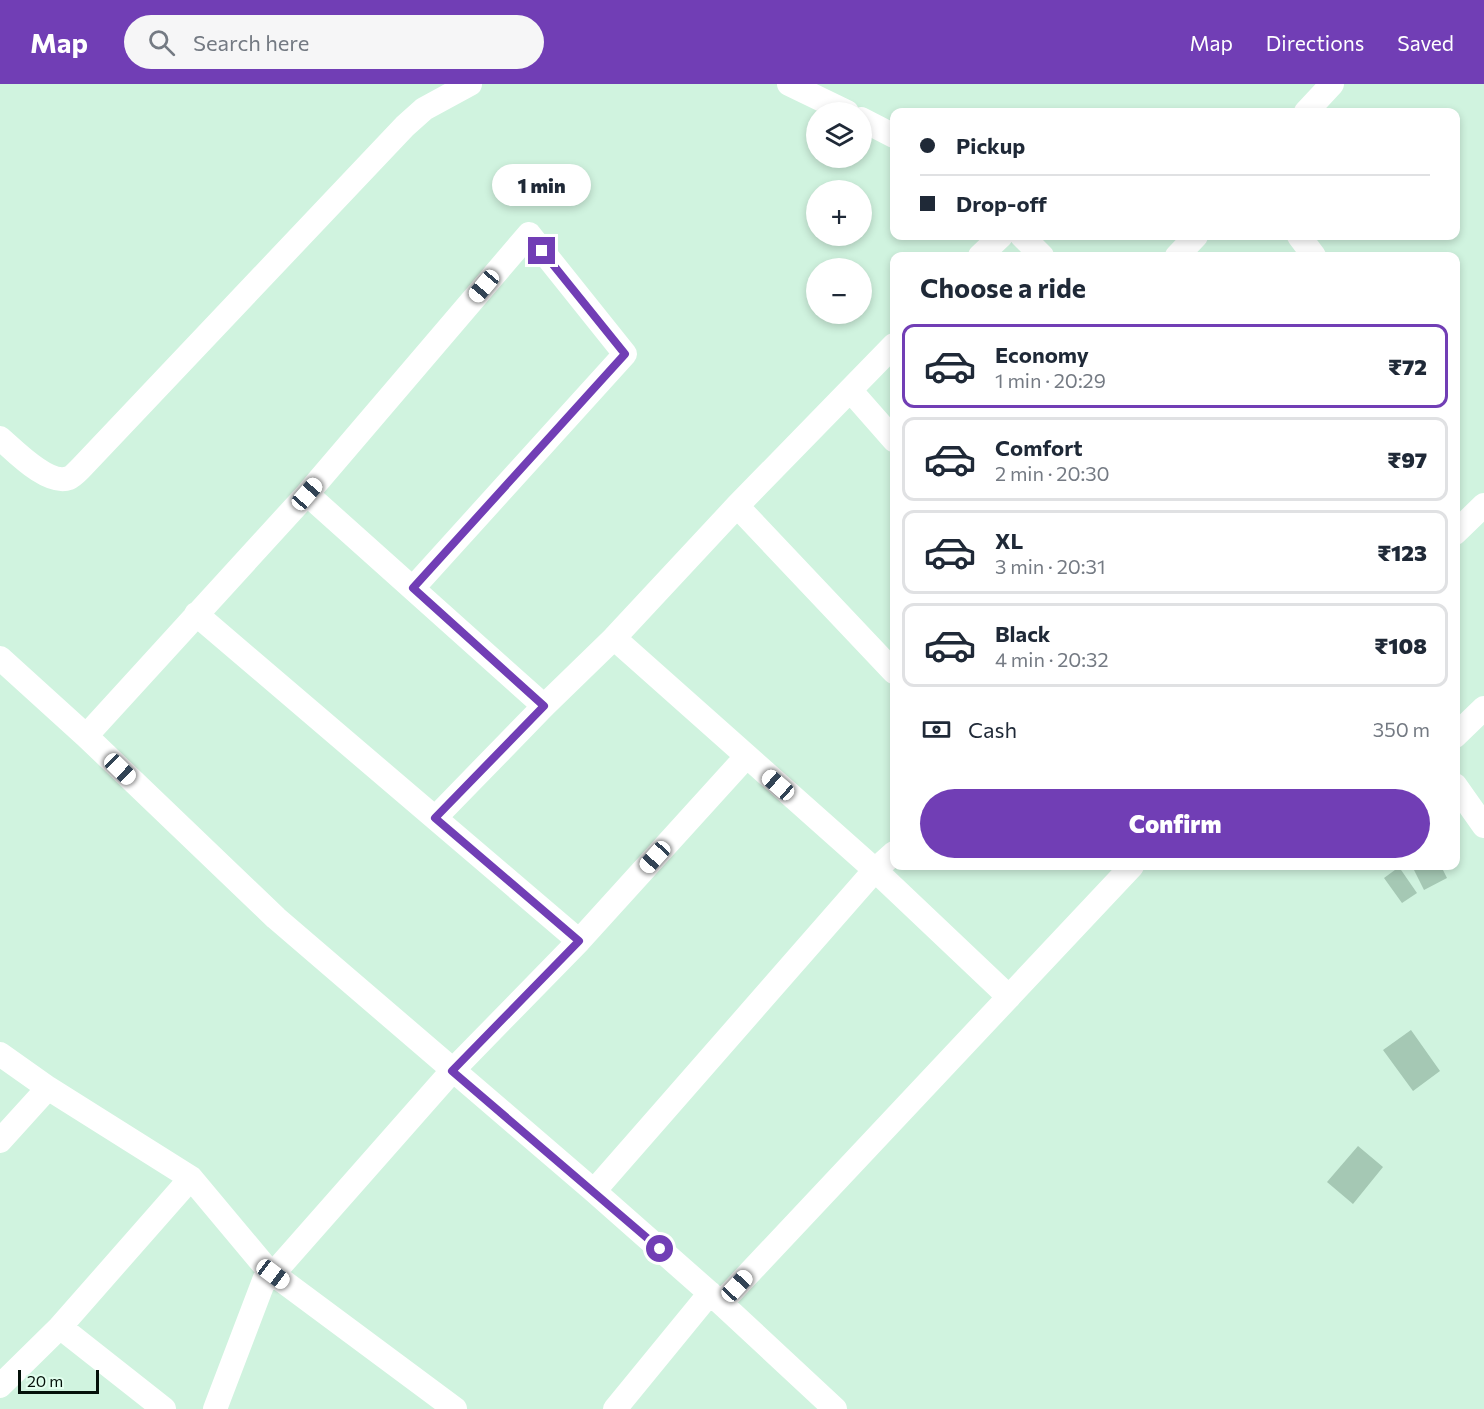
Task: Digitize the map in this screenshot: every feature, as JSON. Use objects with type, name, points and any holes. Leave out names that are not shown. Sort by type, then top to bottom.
[{"type":"street","points":[[789,84],[826,102]]},
{"type":"street","points":[[1310,108],[1332,84]]},
{"type":"street","points":[[0,438],[44,475],[58,479],[69,478],[405,126],[424,110],[466,86]]},
{"type":"street","points":[[872,125],[890,134]]},
{"type":"street","points":[[86,736],[307,494],[529,234],[625,354],[413,588]]},
{"type":"street","points":[[984,252],[997,240]]},
{"type":"street","points":[[1026,240],[1038,252]]},
{"type":"street","points":[[1181,252],[1192,240]]},
{"type":"street","points":[[435,818],[614,638],[737,506],[890,349]]},
{"type":"street","points":[[850,390],[890,435]]},
{"type":"street","points":[[307,494],[544,706]]},
{"type":"street","points":[[1460,527],[1484,505]]},
{"type":"street","points":[[737,506],[890,668]]},
{"type":"street","points":[[196,615],[579,941]]},
{"type":"street","points":[[614,638],[876,870],[1009,997]]},
{"type":"street","points":[[0,658],[86,736],[276,918],[594,1191],[715,1298],[835,1409]]},
{"type":"street","points":[[1460,731],[1484,708]]},
{"type":"street","points":[[215,1409],[271,1272],[452,1071],[579,941],[746,757]]},
{"type":"street","points":[[1460,792],[1484,826]]},
{"type":"street","points":[[594,1191],[890,857]]},
{"type":"street","points":[[615,1409],[715,1298],[1009,997],[1128,870]]},
{"type":"street","points":[[0,1054],[48,1088],[190,1178],[271,1272],[455,1409]]},
{"type":"street","points":[[0,1141],[48,1088]]},
{"type":"street","points":[[0,1386],[60,1327],[190,1178]]},
{"type":"street","points":[[60,1327],[164,1409]]},
{"type":"building","points":[[1395,870],[1401,870],[1417,893],[1402,903],[1384,878]]},
{"type":"building","points":[[1414,870],[1443,870],[1447,878],[1424,890]]},
{"type":"building","points":[[1411,1030],[1440,1071],[1413,1091],[1383,1050]]},
{"type":"building","points":[[1358,1146],[1383,1167],[1353,1204],[1327,1182]]},
{"type":"route","points":[[542,251],[625,354],[413,588],[544,706],[435,818],[579,941],[452,1071],[660,1249]]}]
